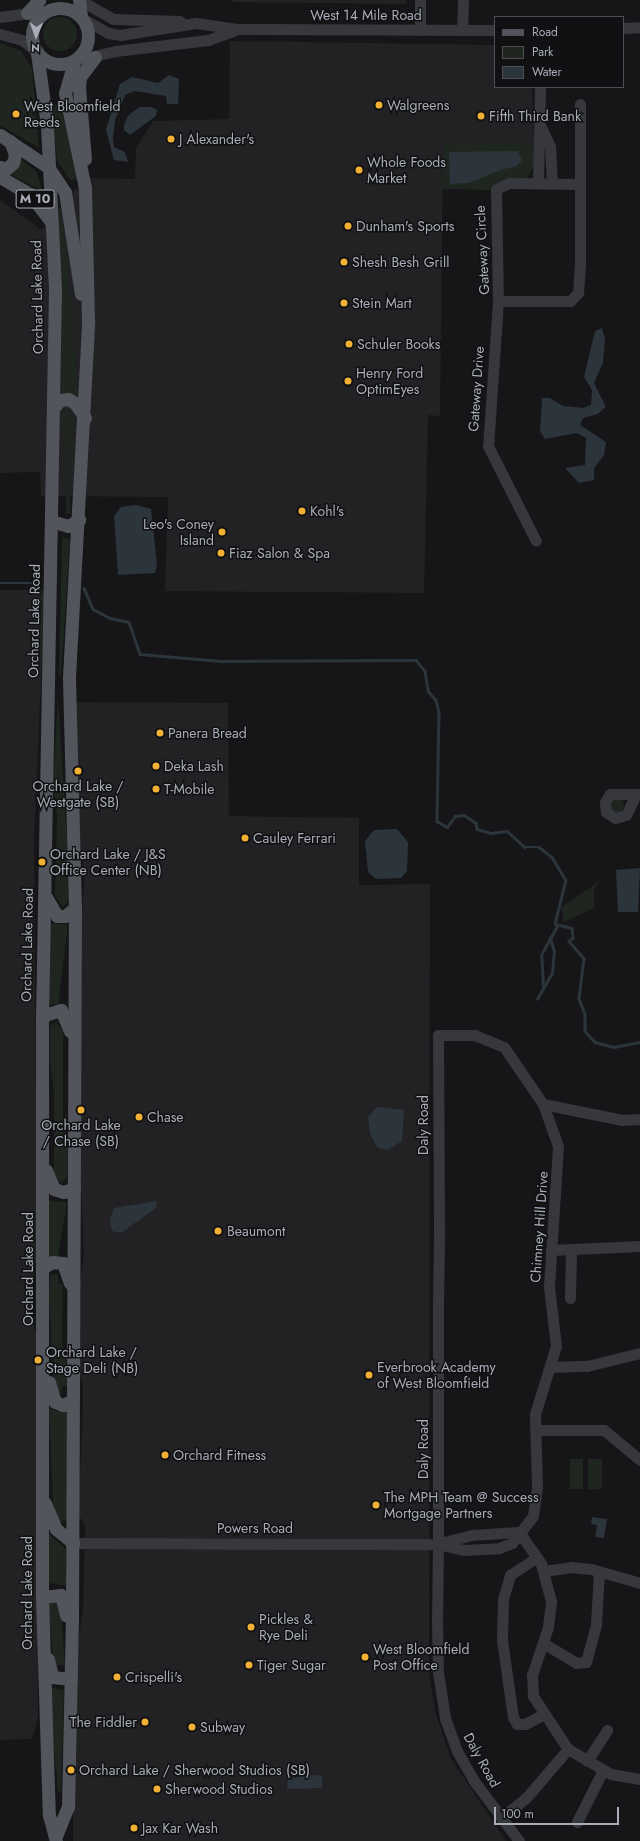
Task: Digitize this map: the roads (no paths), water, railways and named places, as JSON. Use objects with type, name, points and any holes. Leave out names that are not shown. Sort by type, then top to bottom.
[{"type":"main road","points":[[45,5],[32,30],[36,52],[57,63],[75,61],[88,41],[79,0]]},
{"type":"main road","points":[[27,13],[45,5],[65,8],[82,18]]},
{"type":"main road","name":"Orchard Lake Road","points":[[36,52],[48,167],[52,225],[55,406],[51,521],[50,683],[42,1016],[44,1267],[42,1597],[49,1815],[56,1839]]},
{"type":"main road","points":[[82,164],[87,155],[79,88],[84,71],[95,57]]},
{"type":"main road","name":"Orchard Lake Road","points":[[56,1839],[68,1807],[71,1679],[73,1543],[75,908],[69,677],[85,418],[88,321],[87,215],[82,164],[65,93],[75,61]]},
{"type":"main road","points":[[0,167],[6,169],[13,164],[15,154],[5,138]]},
{"type":"main road","name":"M 10","points":[[5,138],[48,167],[65,192],[72,220],[88,321]]},
{"type":"main road","name":"M 10","points":[[0,177],[30,194],[52,225]]},
{"type":"main road","points":[[55,406],[60,400],[68,399],[75,402],[85,418]]},
{"type":"main road","points":[[51,521],[68,526],[79,520]]},
{"type":"main road","points":[[50,683],[61,691],[71,734]]},
{"type":"main road","points":[[44,891],[57,916],[65,916],[75,908]]},
{"type":"main road","points":[[42,1016],[55,1010],[65,1013],[74,1056]]},
{"type":"main road","points":[[43,1162],[54,1189],[64,1192],[74,1188]]},
{"type":"main road","points":[[44,1267],[52,1262],[63,1263],[74,1300]]},
{"type":"main road","points":[[44,1361],[52,1399],[63,1405],[73,1400]]},
{"type":"main road","points":[[43,1496],[56,1529],[73,1543]]},
{"type":"main road","points":[[42,1597],[58,1594],[64,1600],[71,1658]]},
{"type":"main road","points":[[43,1642],[52,1677],[71,1679]]},
{"type":"main road","points":[[47,1778],[56,1807],[68,1807]]},
{"type":"street","points":[[79,0],[113,19],[196,23]]},
{"type":"street","points":[[420,0],[420,30]]},
{"type":"street","points":[[462,30],[463,0]]},
{"type":"street","points":[[0,17],[27,13]]},
{"type":"street","name":"West 14 Mile Road","points":[[82,18],[108,33],[120,34],[196,23],[237,29],[494,30]]},
{"type":"street","points":[[624,28],[640,27]]},
{"type":"street","name":"West 14 Mile Road","points":[[75,61],[95,57],[116,50],[208,40],[237,29]]},
{"type":"street","points":[[0,34],[22,40],[36,52]]},
{"type":"street","points":[[538,183],[541,127],[540,88]]},
{"type":"street","name":"Gateway Circle","points":[[579,184],[509,183],[496,189],[498,300],[570,300],[578,293],[580,104]]},
{"type":"street","points":[[541,127],[550,146],[552,183]]},
{"type":"street","name":"Gateway Drive","points":[[498,300],[488,446],[536,541]]},
{"type":"street","name":"Chimney Hill Drive","points":[[438,1035],[474,1035],[504,1047],[543,1104],[558,1146],[549,1286],[556,1346],[550,1367],[538,1397],[535,1430],[537,1487],[533,1516],[518,1532],[512,1543],[492,1549],[464,1550],[438,1544]]},
{"type":"street","name":"Daly Road","points":[[438,1035],[438,1672],[445,1718],[464,1765],[519,1841]]},
{"type":"street","points":[[543,1104],[603,1117],[640,1119]]},
{"type":"street","points":[[551,1250],[640,1246]]},
{"type":"street","points":[[570,1298],[571,1249]]},
{"type":"street","points":[[550,1367],[587,1366],[640,1353]]},
{"type":"street","points":[[535,1430],[604,1430],[640,1460]]},
{"type":"street","points":[[438,1544],[472,1535],[518,1532],[544,1571],[551,1602],[543,1643],[532,1675],[533,1696],[543,1715],[568,1749],[603,1770],[640,1779]]},
{"type":"street","points":[[491,1534],[492,1549]]},
{"type":"street","name":"Powers Road","points":[[73,1543],[438,1544]]},
{"type":"street","points":[[536,1558],[510,1575],[503,1599],[502,1640],[513,1717],[517,1724],[525,1724],[543,1715]]},
{"type":"street","points":[[544,1571],[571,1567],[599,1572],[640,1583]]},
{"type":"street","points":[[543,1643],[576,1663],[586,1662],[596,1624],[599,1572]]},
{"type":"street","points":[[587,1761],[607,1730]]},
{"type":"street","points":[[501,1818],[526,1798],[568,1749]]},
{"type":"street","points":[[577,1822],[603,1770]]},
{"type":"water","points":[[169,75],[179,79],[178,104],[167,104],[166,96],[135,91],[125,95],[115,120],[113,138],[114,147],[125,152],[128,162],[114,160],[106,130],[120,84],[132,77],[158,83]]},
{"type":"water","points":[[139,107],[151,107],[157,110],[156,116],[130,135],[124,130],[124,125],[128,116]]},
{"type":"water","points":[[518,151],[522,160],[516,167],[503,169],[469,183],[450,184],[449,152]]},
{"type":"water","points":[[602,328],[605,339],[603,363],[594,383],[606,407],[598,414],[583,418],[580,425],[606,442],[604,455],[594,468],[594,480],[579,483],[565,468],[585,465],[586,438],[577,433],[545,439],[540,431],[542,398],[550,398],[563,406],[583,408],[591,405],[592,390],[584,377],[595,331]]},
{"type":"water","points":[[136,505],[151,509],[157,564],[155,573],[118,575],[114,516],[121,507]]},
{"type":"water","points":[[397,829],[408,842],[407,871],[401,878],[376,879],[368,872],[365,841],[374,830]]},
{"type":"water","points":[[640,868],[638,912],[618,912],[616,870]]},
{"type":"water","points":[[377,1107],[404,1110],[402,1141],[388,1150],[378,1148],[370,1134],[368,1117]]},
{"type":"water","points":[[157,1201],[156,1208],[121,1233],[112,1231],[110,1220],[114,1208]]},
{"type":"water","points":[[592,1517],[607,1519],[604,1538],[595,1537],[597,1525],[591,1524]]},
{"type":"water","points":[[313,1775],[322,1776],[322,1788],[287,1789],[288,1779]]},
{"type":"waterway","points":[[0,583],[34,583]]},
{"type":"waterway","points":[[84,588],[93,609],[110,618],[129,622],[140,654],[221,661],[416,660],[425,671],[428,691],[436,700],[439,712],[437,821],[447,827],[455,816],[464,815],[476,823],[477,829],[491,833],[507,831],[525,847],[539,847],[552,857],[566,880],[555,924],[572,928],[573,938],[569,941],[584,958],[579,999],[585,1014],[585,1031],[595,1042],[614,1047],[640,1042]]},
{"type":"waterway","points":[[543,988],[541,955],[557,926]]},
{"type":"waterway","points":[[537,999],[552,973],[554,952],[550,938]]},
{"type":"place","name":"Walgreens","points":[[379,105]]},
{"type":"place","name":"West Bloomfield Reeds","points":[[16,114]]},
{"type":"place","name":"Fifth Third Bank","points":[[481,116]]},
{"type":"place","name":"J Alexander's","points":[[171,139]]},
{"type":"place","name":"Whole Foods Market","points":[[359,170]]},
{"type":"place","name":"Dunham's Sports","points":[[348,226]]},
{"type":"place","name":"Shesh Besh Grill","points":[[344,262]]},
{"type":"place","name":"Stein Mart","points":[[344,303]]},
{"type":"place","name":"Schuler Books","points":[[349,344]]},
{"type":"place","name":"Henry Ford OptimEyes","points":[[348,381]]},
{"type":"place","name":"Kohl's","points":[[302,511]]},
{"type":"place","name":"Leo's Coney Island","points":[[222,532]]},
{"type":"place","name":"Fiaz Salon & Spa","points":[[221,553]]},
{"type":"place","name":"Panera Bread","points":[[160,733]]},
{"type":"place","name":"Deka Lash","points":[[156,766]]},
{"type":"place","name":"Orchard Lake / Westgate (SB)","points":[[78,771]]},
{"type":"place","name":"T-Mobile","points":[[156,789]]},
{"type":"place","name":"Cauley Ferrari","points":[[245,838]]},
{"type":"place","name":"Orchard Lake / J&S Office Center (NB)","points":[[42,862]]},
{"type":"place","name":"Orchard Lake / Chase (SB)","points":[[81,1110]]},
{"type":"place","name":"Chase","points":[[139,1117]]},
{"type":"place","name":"Beaumont","points":[[218,1231]]},
{"type":"place","name":"Orchard Lake / Stage Deli (NB)","points":[[38,1360]]},
{"type":"place","name":"Everbrook Academy of West Bloomfield","points":[[369,1375]]},
{"type":"place","name":"Orchard Fitness","points":[[165,1455]]},
{"type":"place","name":"The MPH Team @ Success Mortgage Partners","points":[[376,1505]]},
{"type":"place","name":"Pickles & Rye Deli","points":[[251,1627]]},
{"type":"place","name":"West Bloomfield Post Office","points":[[365,1657]]},
{"type":"place","name":"Tiger Sugar","points":[[249,1665]]},
{"type":"place","name":"Crispelli's","points":[[117,1677]]},
{"type":"place","name":"The Fiddler","points":[[145,1722]]},
{"type":"place","name":"Subway","points":[[192,1727]]},
{"type":"place","name":"Orchard Lake / Sherwood Studios (SB)","points":[[71,1770]]},
{"type":"place","name":"Sherwood Studios","points":[[157,1789]]},
{"type":"place","name":"Jax Kar Wash","points":[[134,1828]]}]
